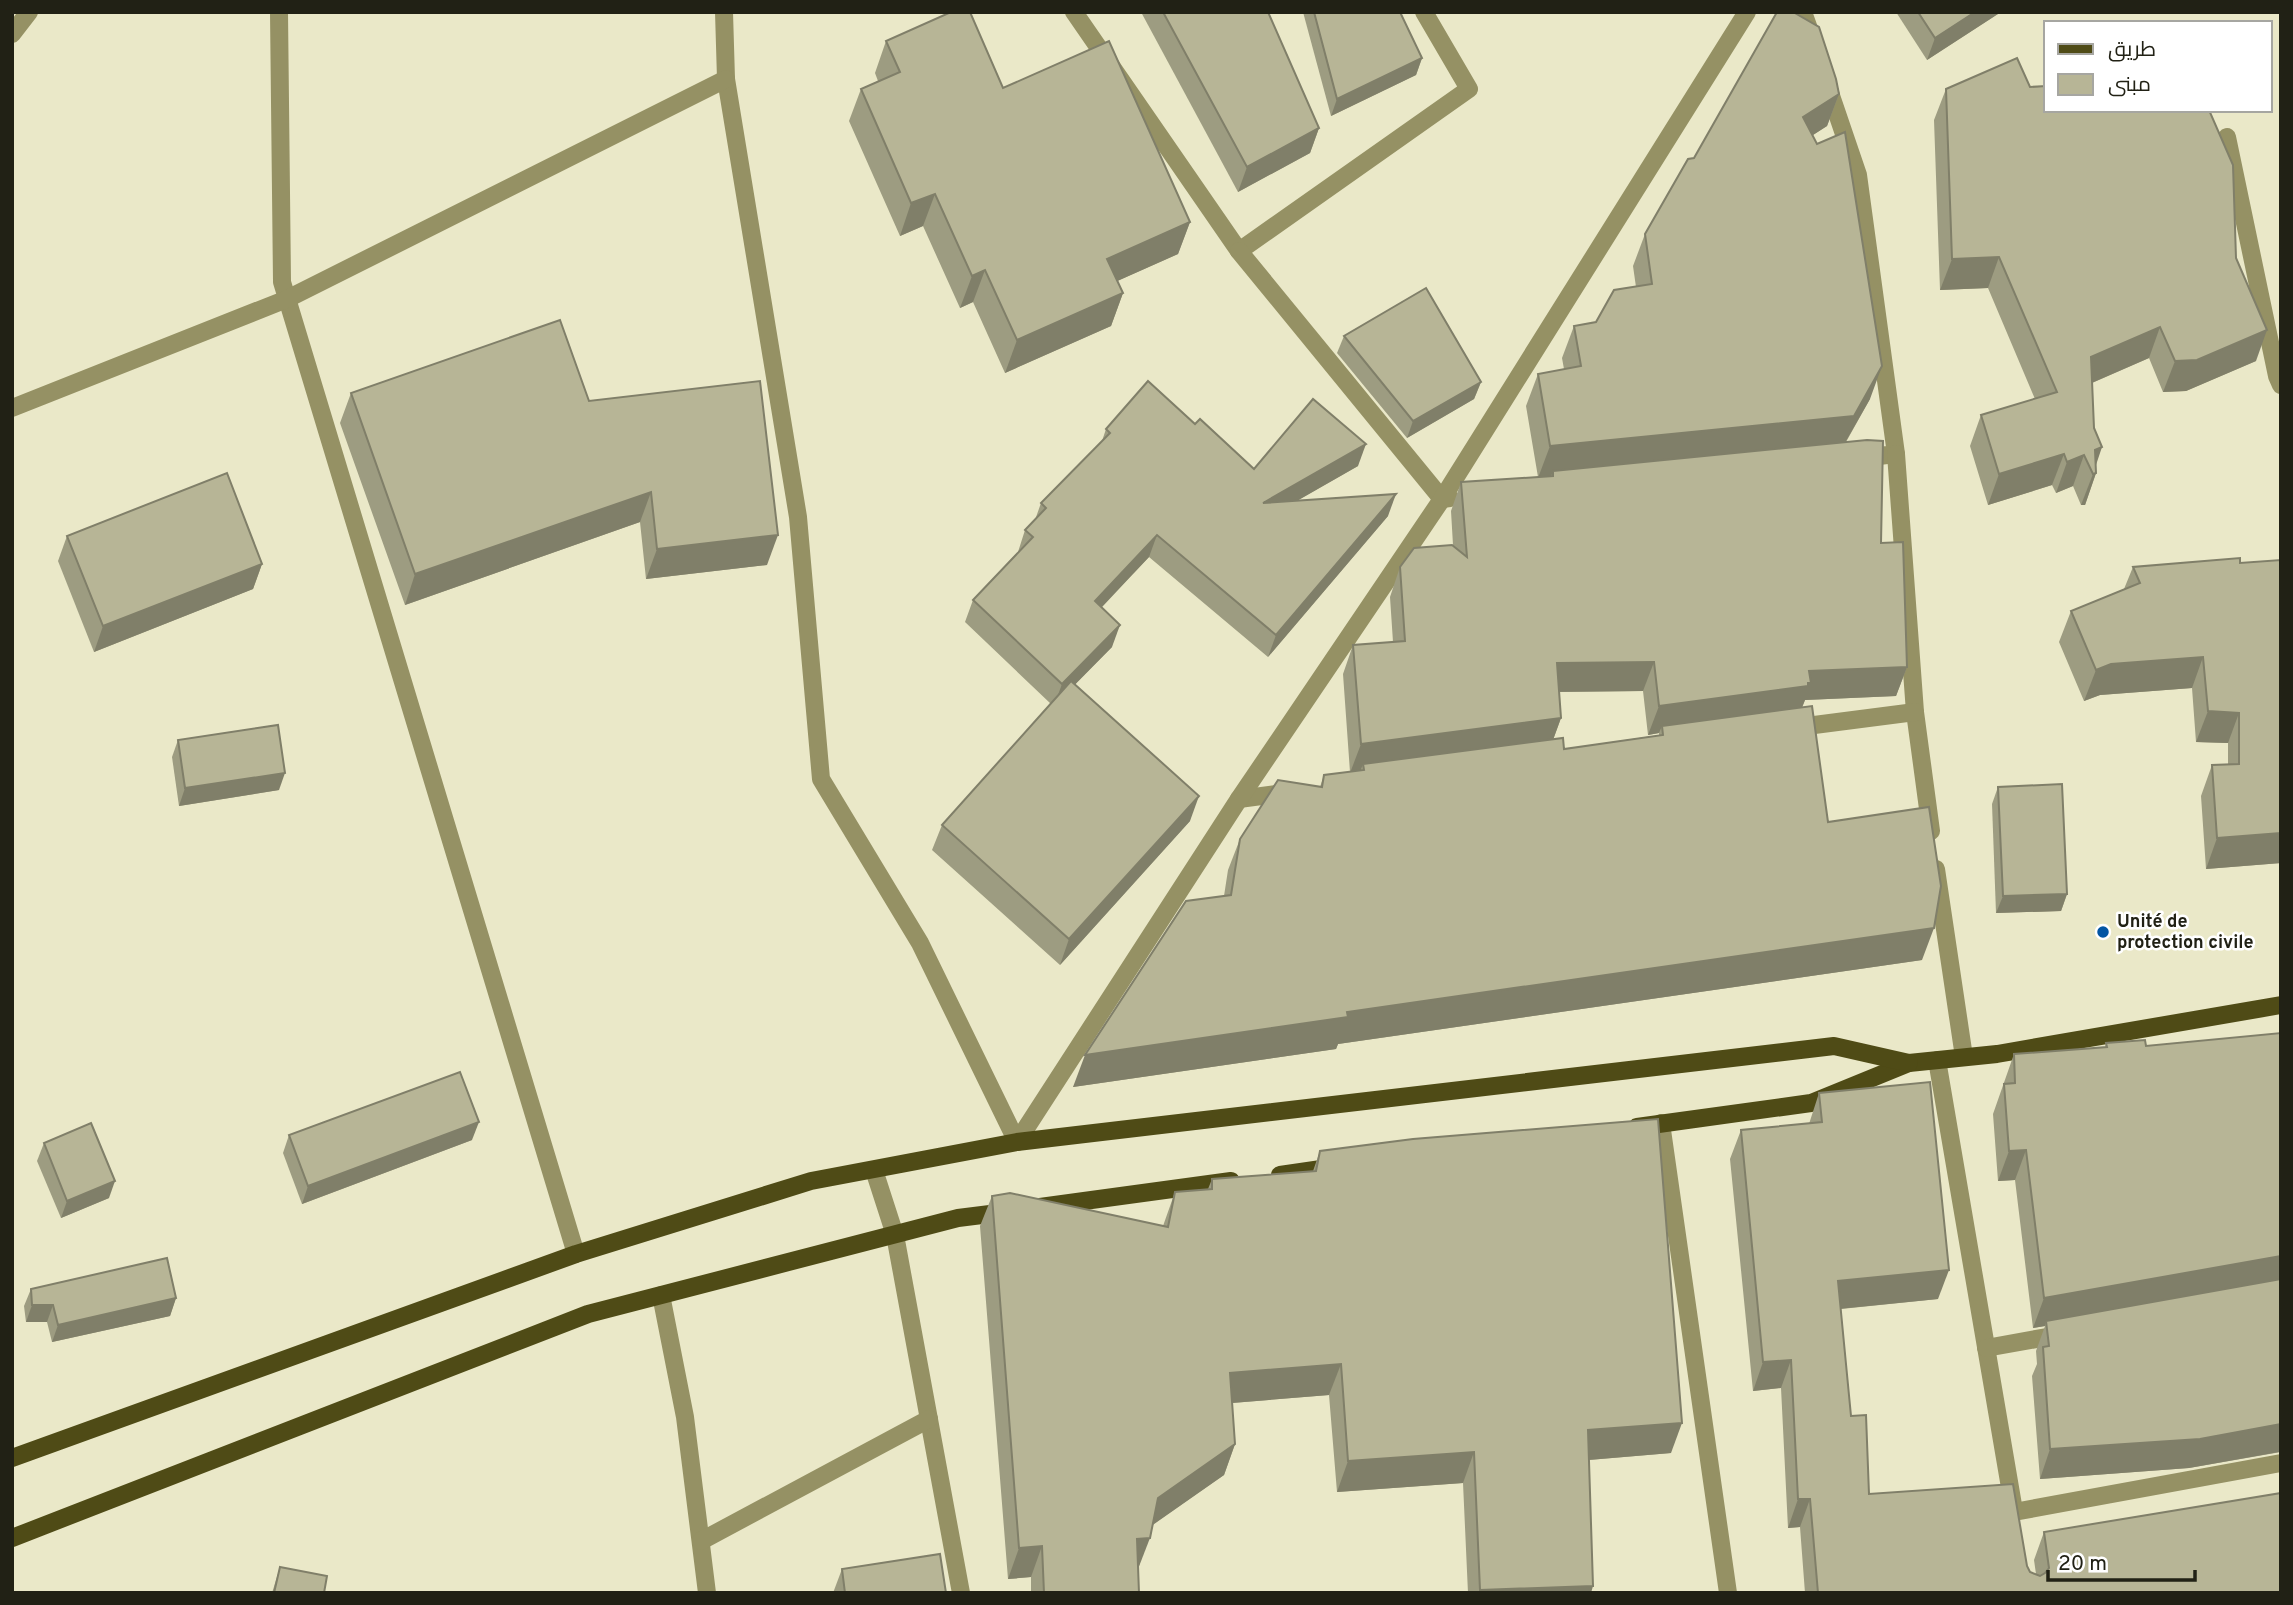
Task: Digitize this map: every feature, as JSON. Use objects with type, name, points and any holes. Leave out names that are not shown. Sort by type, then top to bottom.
[{"type":"main road","points":[[1620,1129],[1811,1103],[1909,1063],[1997,1054],[2281,1005]]},
{"type":"main road","points":[[12,1458],[576,1254],[811,1181],[1017,1142],[1834,1046],[1909,1063]]},
{"type":"main road","points":[[12,1538],[588,1314],[958,1218],[1358,1164]]},
{"type":"street","points":[[12,34],[29,12]]},
{"type":"street","points":[[279,12],[282,282],[576,1254]]},
{"type":"street","points":[[724,12],[726,79],[797,517],[821,779],[920,943],[1017,1142]]},
{"type":"street","points":[[1074,12],[1238,251],[1442,499]]},
{"type":"street","points":[[1238,251],[1469,89],[1424,12]]},
{"type":"street","points":[[1017,1142],[1239,799],[1442,499],[1746,12]]},
{"type":"street","points":[[1803,12],[1858,175],[1895,454],[1915,712],[1964,1057]]},
{"type":"street","points":[[12,408],[287,299],[726,79]]},
{"type":"street","points":[[2227,137],[2281,385]]},
{"type":"street","points":[[1840,460],[1895,454]]},
{"type":"street","points":[[1442,499],[1469,496]]},
{"type":"street","points":[[1777,730],[1915,712]]},
{"type":"street","points":[[1239,799],[1308,790]]},
{"type":"street","points":[[1937,1060],[2015,1519],[2281,1463]]},
{"type":"street","points":[[1661,1124],[1728,1593]]},
{"type":"street","points":[[874,1170],[895,1234],[961,1593]]},
{"type":"street","points":[[661,1295],[685,1417],[707,1593]]},
{"type":"street","points":[[1986,1348],[2080,1331]]},
{"type":"street","points":[[701,1541],[929,1419]]},
{"type":"building","points":[[951,12],[970,12],[1003,88],[1109,41],[1190,222],[1107,259],[1123,293],[1017,340],[985,270],[972,276],[935,194],[911,203],[861,89],[900,72],[886,41]]},
{"type":"building","points":[[1163,12],[1268,12],[1319,128],[1247,167]]},
{"type":"building","points":[[1314,12],[1400,12],[1422,58],[1337,99]]},
{"type":"building","points":[[1777,12],[1793,12],[1819,27],[1836,79],[1839,94],[1803,117],[1817,144],[1845,132],[1882,366],[1854,416],[1550,446],[1538,374],[1581,366],[1574,326],[1596,322],[1614,290],[1652,284],[1645,234],[1688,159],[1694,158]]},
{"type":"building","points":[[1918,12],[1975,12],[1935,38]]},
{"type":"building","points":[[2017,58],[2030,87],[2044,86],[2044,112],[2210,112],[2233,165],[2236,258],[2267,330],[2197,360],[2175,361],[2160,327],[2091,357],[2094,428],[2102,447],[2095,450],[2096,473],[2093,474],[2084,455],[2067,462],[2064,454],[1999,474],[1981,415],[2057,392],[1999,257],[1952,259],[1946,89]]},
{"type":"building","points":[[1426,288],[1481,382],[1413,421],[1344,336]]},
{"type":"building","points":[[560,320],[589,401],[760,381],[778,535],[657,549],[651,492],[415,574],[351,393]]},
{"type":"building","points":[[1148,381],[1195,424],[1200,419],[1254,469],[1313,399],[1366,444],[1263,503],[1396,494],[1276,635],[1157,535],[1095,601],[1120,625],[1062,684],[973,600],[1033,537],[1025,530],[1046,508],[1041,503],[1110,433],[1106,429]]},
{"type":"building","points":[[1867,440],[1883,441],[1881,543],[1903,542],[1907,667],[1809,671],[1811,683],[1808,683],[1808,686],[1659,706],[1654,662],[1557,663],[1561,718],[1361,744],[1353,645],[1405,641],[1400,567],[1414,548],[1452,545],[1467,557],[1461,482],[1553,476],[1553,471]]},
{"type":"building","points":[[227,473],[262,564],[103,626],[67,536]]},
{"type":"building","points":[[2240,558],[2240,563],[2281,560],[2281,833],[2217,838],[2212,765],[2239,764],[2239,713],[2208,711],[2203,657],[2111,664],[2096,670],[2071,611],[2140,583],[2133,567]]},
{"type":"building","points":[[1071,681],[1199,796],[1069,939],[942,825]]},
{"type":"building","points":[[1812,706],[1828,822],[1929,807],[1941,886],[1934,928],[1347,1012],[1348,1017],[1085,1055],[1186,901],[1231,895],[1240,839],[1278,780],[1322,787],[1324,775],[1364,770],[1363,764],[1563,738],[1564,749],[1663,735],[1662,726]]},
{"type":"building","points":[[278,725],[285,773],[185,788],[178,740]]},
{"type":"building","points":[[2062,784],[2067,894],[2003,896],[1998,787]]},
{"type":"building","points":[[2281,1033],[2281,1256],[2044,1298],[2026,1150],[2009,1151],[2004,1084],[2015,1083],[2014,1054],[2107,1047],[2106,1043],[2145,1040],[2146,1046]]},
{"type":"building","points":[[460,1072],[479,1122],[308,1186],[289,1135]]},
{"type":"building","points":[[1930,1082],[1949,1270],[1838,1281],[1851,1416],[1866,1415],[1869,1494],[2013,1484],[2027,1566],[2030,1572],[2040,1576],[2049,1568],[2044,1532],[2281,1493],[2281,1593],[1818,1593],[1810,1499],[1798,1499],[1791,1360],[1763,1362],[1741,1130],[1822,1122],[1819,1093]]},
{"type":"building","points":[[1658,1119],[1682,1423],[1588,1430],[1593,1586],[1480,1590],[1474,1452],[1348,1461],[1341,1364],[1230,1373],[1235,1444],[1158,1498],[1150,1538],[1137,1539],[1139,1593],[1044,1593],[1042,1546],[1019,1548],[992,1196],[1010,1193],[1168,1227],[1175,1192],[1212,1189],[1212,1179],[1316,1171],[1320,1151],[1413,1139]]},
{"type":"building","points":[[91,1123],[115,1181],[67,1201],[44,1143]]},
{"type":"building","points":[[167,1258],[176,1298],[58,1325],[53,1305],[32,1305],[31,1289]]},
{"type":"building","points":[[2281,1279],[2281,1424],[2200,1439],[2050,1449],[2043,1347],[2049,1346],[2046,1321]]},
{"type":"building","points":[[940,1554],[946,1593],[845,1593],[842,1569]]},
{"type":"building","points":[[280,1567],[327,1576],[324,1593],[274,1593]]},
{"type":"place","name":"Unité de protection civile","points":[[2103,932]]}]
